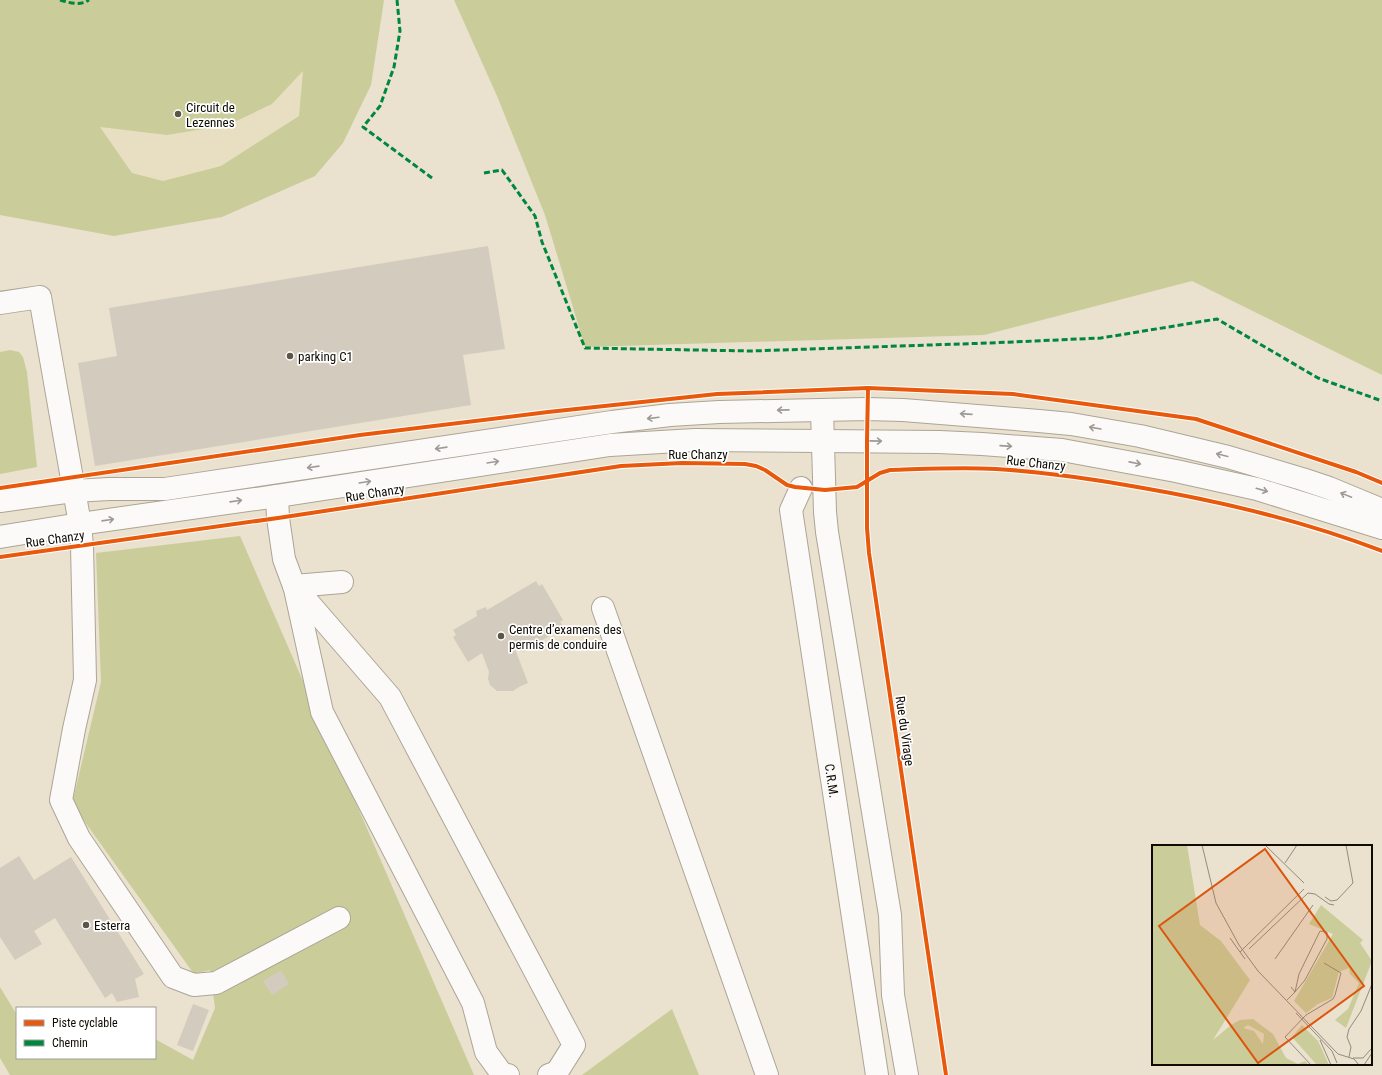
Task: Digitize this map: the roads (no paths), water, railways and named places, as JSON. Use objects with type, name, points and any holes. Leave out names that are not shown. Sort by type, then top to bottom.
[{"type":"main road","points":[[0,303],[40,297],[80,524],[85,680],[61,800],[78,838],[173,977],[194,985],[216,983],[339,918]]},
{"type":"main road","points":[[822,410],[827,532],[890,915],[893,994],[907,1075]]},
{"type":"main road","points":[[0,501],[73,491],[109,489],[165,489],[612,422],[670,416],[719,412],[903,410],[1007,418],[1089,427],[1192,448],[1266,467],[1328,488],[1382,510]]},
{"type":"main road","name":"Rue Chanzy","points":[[0,537],[610,445],[695,440],[974,444],[1027,447],[1069,452],[1176,471],[1257,489],[1382,528]]},
{"type":"main road","name":"C.R.M.","points":[[801,488],[791,510],[877,1075]]},
{"type":"main road","points":[[277,496],[278,518],[284,559],[294,586],[322,712],[472,1003],[486,1052],[502,1074],[508,1075]]},
{"type":"main road","points":[[294,586],[342,582]]},
{"type":"main road","points":[[294,586],[390,697],[574,1045],[557,1072],[549,1075]]},
{"type":"main road","points":[[603,608],[767,1075]]},
{"type":"place","name":"Circuit de Lezennes","points":[[178,114]]},
{"type":"place","name":"parking C1","points":[[290,356]]},
{"type":"place","name":"Centre d’examens des permis de conduire","points":[[501,636]]},
{"type":"place","name":"Esterra","points":[[86,925]]}]
